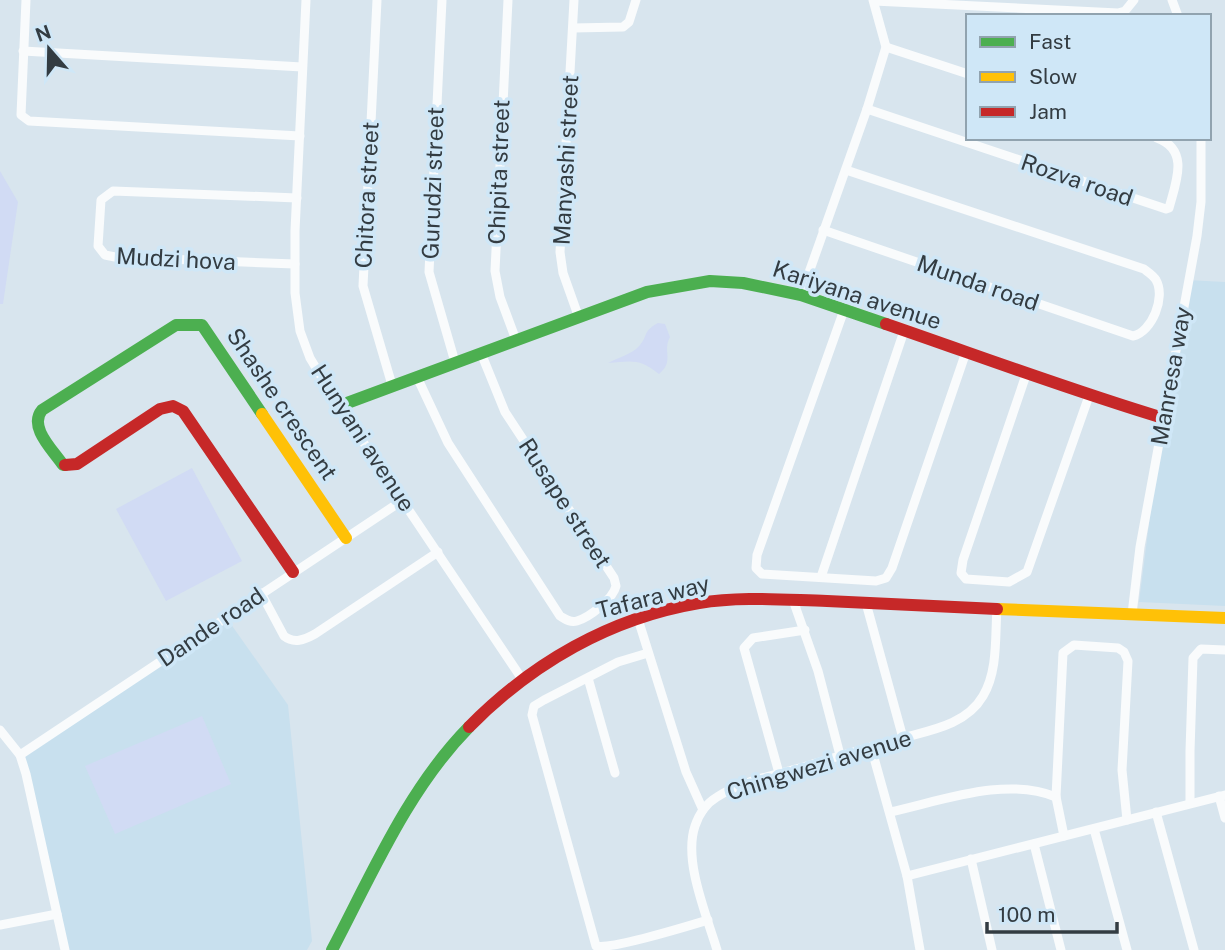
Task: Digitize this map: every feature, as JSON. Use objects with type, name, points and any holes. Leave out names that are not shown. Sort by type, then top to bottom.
[{"type":"street","points":[[26,0],[21,115],[24,118],[38,122],[300,136]]},
{"type":"street","name":"Hunyani avenue","points":[[306,0],[295,264],[295,293],[300,331],[310,358],[339,406],[522,679]]},
{"type":"street","name":"Chitora street","points":[[377,0],[363,286],[392,385]]},
{"type":"street","name":"Gurudzi street","points":[[442,0],[429,272],[455,362]]},
{"type":"street","name":"Chipita street","points":[[508,0],[495,271],[500,297],[516,340]]},
{"type":"street","name":"Manyashi street","points":[[574,0],[560,252],[563,273],[579,318]]},
{"type":"street","points":[[573,28],[623,27],[629,22],[636,0]]},
{"type":"street","points":[[801,295],[867,109],[886,47],[873,1],[1118,13],[1125,11],[1134,0]]},
{"type":"street","points":[[886,47],[966,73]]},
{"type":"street","points":[[23,51],[302,68]]},
{"type":"street","name":"Rozva road","points":[[867,109],[1147,204],[1168,208],[1177,176],[1177,154],[1162,140]]},
{"type":"street","name":"Manresa way","points":[[1132,614],[1140,547],[1200,218],[1201,140]]},
{"type":"street","name":"Munda road","points":[[823,230],[1133,336],[1142,334],[1152,323],[1160,291],[1156,279],[1144,269],[846,170]]},
{"type":"street","name":"Mudzi hova","points":[[295,264],[115,257],[105,255],[98,246],[101,200],[113,191],[297,198]]},
{"type":"street","name":"Kariyana avenue","points":[[339,406],[647,292],[710,281],[743,283],[801,295],[1089,396],[1163,418]]},
{"type":"street","points":[[844,310],[757,555],[756,568],[769,576],[821,576],[876,581],[888,576],[966,352]]},
{"type":"street","name":"Shashe crescent","points":[[293,572],[183,411],[173,406],[160,409],[70,466],[63,465],[37,427],[37,416],[176,325],[202,325],[346,538]]},
{"type":"street","points":[[821,576],[904,331]]},
{"type":"street","name":"Rusape street","points":[[417,377],[448,443],[560,615],[568,621],[577,621],[611,598],[616,586],[612,574],[505,412],[481,353]]},
{"type":"street","points":[[1027,373],[969,541],[961,573],[963,577],[971,580],[1009,582],[1027,572],[1089,396]]},
{"type":"street","name":"Dande road","points":[[20,755],[402,500]]},
{"type":"street","points":[[261,593],[284,636],[289,640],[299,641],[314,634],[438,552]]},
{"type":"street","points":[[793,600],[818,671],[839,755]]},
{"type":"street","name":"Tafara way","points":[[332,950],[409,810],[437,765],[478,716],[522,679],[589,636],[698,603],[793,600],[1225,618]]},
{"type":"street","points":[[866,603],[903,738]]},
{"type":"street","name":"Chingwezi avenue","points":[[717,950],[698,886],[693,848],[695,827],[703,810],[724,793],[779,773],[954,722],[969,712],[982,697],[993,670],[997,608]]},
{"type":"street","points":[[638,619],[686,772],[703,810]]},
{"type":"street","points":[[779,773],[744,647],[753,638],[805,630]]},
{"type":"street","points":[[1064,836],[1056,797],[1064,651],[1068,647],[1082,644],[1118,648],[1124,652],[1129,666],[1122,770],[1127,820]]},
{"type":"street","points":[[1191,802],[1193,658],[1201,649],[1225,650]]},
{"type":"street","points":[[648,653],[618,663],[536,704],[532,712],[595,944],[605,949],[708,920]]},
{"type":"street","points":[[588,678],[615,773]]},
{"type":"street","points":[[0,730],[20,755],[65,950]]},
{"type":"street","points":[[871,747],[907,876],[920,950]]},
{"type":"street","points":[[890,812],[990,790],[1041,791],[1056,797]]},
{"type":"street","points":[[907,876],[1222,796],[1225,818]]},
{"type":"street","points":[[1156,812],[1194,950]]},
{"type":"street","points":[[1094,829],[1127,950]]},
{"type":"street","points":[[1034,845],[1061,950]]},
{"type":"street","points":[[971,859],[992,950]]},
{"type":"street","points":[[0,925],[57,914]]},
{"type":"shaded area","points":[[0,171],[18,202],[3,304],[0,304]]},
{"type":"shaded area","points":[[1187,280],[1225,282],[1225,606],[1139,602],[1160,438]]},
{"type":"shaded area","points":[[658,323],[665,324],[670,337],[666,365],[659,374],[646,365],[635,362],[608,363],[637,348],[648,331]]},
{"type":"shaded area","points":[[192,468],[242,561],[166,601],[116,509]]},
{"type":"shaded area","points":[[228,620],[288,705],[312,941],[307,950],[65,950],[22,756]]},
{"type":"shaded area","points":[[202,716],[231,784],[115,834],[85,766]]},
{"type":"traffic: fast","points":[[339,406],[647,292],[710,281],[743,283],[801,295],[886,324]]},
{"type":"traffic: fast","points":[[65,465],[40,431],[38,417],[42,410],[176,325],[202,325],[262,414]]},
{"type":"traffic: fast","points":[[332,950],[409,805],[427,777],[469,727]]},
{"type":"traffic: slow","points":[[262,414],[346,538]]},
{"type":"traffic: slow","points":[[997,609],[1225,618]]},
{"type":"traffic: jam","points":[[886,324],[1163,418]]},
{"type":"traffic: jam","points":[[65,465],[77,464],[160,409],[173,406],[183,411],[293,572]]},
{"type":"traffic: jam","points":[[469,727],[519,683],[574,647],[604,632],[666,610],[699,603],[747,599],[997,609]]}]
